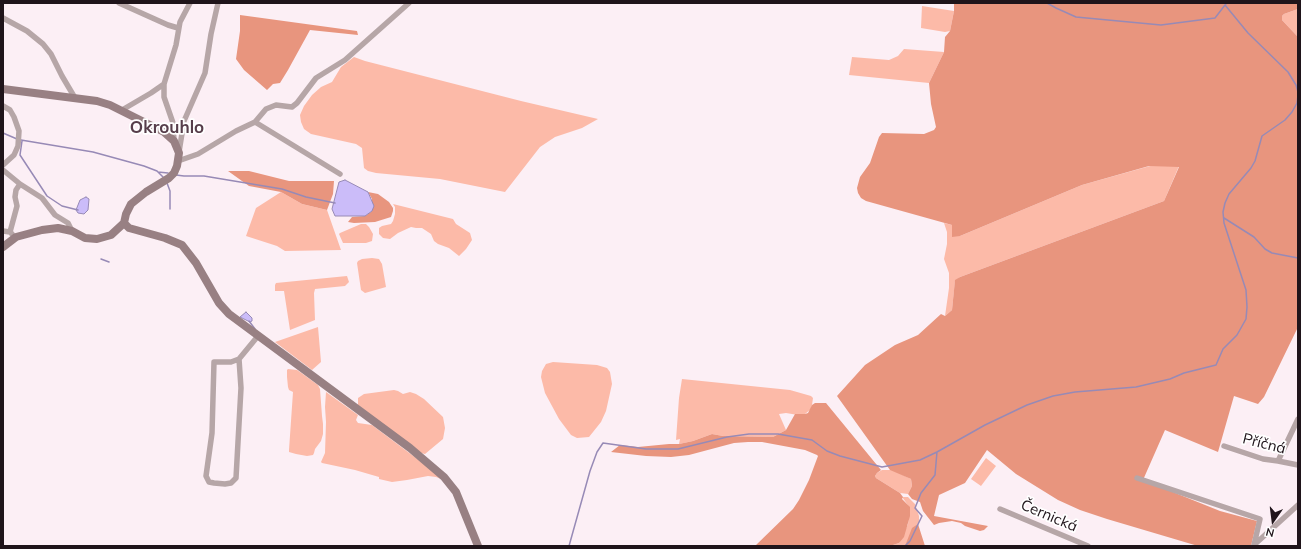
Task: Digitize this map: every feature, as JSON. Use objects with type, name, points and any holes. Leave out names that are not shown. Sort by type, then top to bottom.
[{"type":"street","points":[[119,3],[178,28]]},
{"type":"street","points":[[179,157],[174,141],[172,123],[164,97],[164,84],[176,45],[178,28],[183,14],[190,3]]},
{"type":"street","points":[[3,231],[13,234],[58,228],[72,231],[85,238],[96,239],[111,235],[124,223],[126,214],[131,204],[174,173],[179,157],[184,121],[206,73],[211,34],[218,3]]},
{"type":"street","points":[[179,157],[198,154],[236,131],[255,122],[266,109],[276,105],[292,106],[297,103],[316,78],[345,60],[408,4],[401,3]]},
{"type":"street","points":[[3,18],[27,31],[43,44],[51,54],[75,98]]},
{"type":"street","points":[[122,110],[164,84]]},
{"type":"street","points":[[3,89],[103,103],[122,110],[164,132],[174,141]]},
{"type":"street","points":[[3,106],[10,110],[19,132],[18,146],[14,155],[3,165]]},
{"type":"street","points":[[255,122],[340,174]]},
{"type":"street","points":[[3,170],[20,184],[42,198],[55,215],[68,223],[72,231]]},
{"type":"street","points":[[3,247],[13,234],[17,206],[15,198],[16,190],[20,184]]},
{"type":"street","points":[[124,223],[129,228],[165,238],[182,245],[196,263],[219,303],[229,314],[404,444],[444,477],[456,492],[478,546]]},
{"type":"street","points":[[239,359],[241,388],[236,478],[231,483],[225,484],[209,482],[206,476],[212,433],[214,362],[232,362],[239,359],[258,336]]},
{"type":"street","points":[[1278,460],[1298,419]]},
{"type":"street","name":"Příčná","points":[[1224,446],[1263,459],[1278,460],[1298,465]]},
{"type":"street","points":[[1136,478],[1260,519],[1254,546]]},
{"type":"street","points":[[1254,546],[1298,505]]},
{"type":"street","name":"Černická","points":[[1000,509],[1088,546]]},
{"type":"shaded area","points":[[954,3],[1298,3],[1298,9],[1284,14],[1282,16],[1282,20],[1298,37],[1298,327],[1264,397],[1258,404],[1234,396],[1218,452],[1165,430],[1143,480],[1220,511],[1257,521],[1251,546],[1198,546],[1080,510],[1058,500],[1016,474],[987,450],[965,483],[939,495],[934,516],[988,526],[984,530],[980,531],[952,521],[934,525],[923,511],[920,502],[912,499],[908,494],[912,486],[911,479],[890,470],[837,396],[865,365],[895,345],[918,335],[941,314],[945,316],[952,310],[955,280],[1164,201],[1179,167],[1149,166],[1082,185],[960,236],[952,237],[952,225],[866,201],[861,198],[857,188],[860,177],[870,163],[879,137],[882,133],[924,134],[934,130],[936,127],[931,104],[929,83],[944,52],[945,37],[950,31]]},
{"type":"shaded area","points":[[922,6],[954,11],[950,31],[945,32],[921,28]]},
{"type":"shaded area","points":[[1298,9],[1298,37],[1282,20],[1282,16]]},
{"type":"shaded area","points":[[240,15],[357,31],[358,35],[310,30],[280,83],[273,84],[267,90],[244,70],[236,59],[240,31]]},
{"type":"shaded area","points":[[904,49],[944,52],[929,83],[849,75],[852,57],[889,60],[898,56]]},
{"type":"shaded area","points":[[354,57],[521,101],[598,119],[582,128],[555,137],[540,147],[505,192],[440,179],[368,171],[364,168],[362,148],[356,144],[311,134],[304,129],[300,115],[304,106],[312,95],[321,87],[332,82],[341,67]]},
{"type":"shaded area","points":[[1150,166],[1179,166],[1164,201],[960,277],[955,281],[952,310],[945,316],[949,288],[949,273],[944,259],[947,244],[947,232],[944,223],[952,225],[960,236],[1082,185]]},
{"type":"shaded area","points":[[228,171],[249,171],[289,181],[334,181],[333,194],[327,210],[302,204],[281,192],[249,186]]},
{"type":"shaded area","points":[[345,180],[368,192],[374,206],[372,211],[365,216],[335,216],[332,209],[339,182]]},
{"type":"shaded area","points":[[281,192],[302,204],[327,210],[341,250],[285,251],[277,246],[246,236],[256,208]]},
{"type":"shaded area","points":[[368,192],[378,194],[389,202],[393,208],[391,217],[375,222],[348,222],[352,217],[365,216],[372,211],[372,199]]},
{"type":"shaded area","points":[[86,197],[89,199],[88,210],[84,214],[78,213],[76,210],[80,200]]},
{"type":"shaded area","points":[[393,204],[453,219],[456,224],[470,233],[472,240],[459,256],[449,248],[434,241],[431,234],[422,228],[411,227],[398,233],[390,239],[383,238],[379,234],[379,228],[391,224],[393,221],[395,207]]},
{"type":"shaded area","points":[[361,224],[366,224],[369,227],[373,234],[372,241],[366,243],[343,243],[339,234]]},
{"type":"shaded area","points":[[362,259],[379,259],[382,264],[386,287],[365,293],[361,290],[357,263]]},
{"type":"shaded area","points":[[347,276],[349,282],[345,286],[315,289],[315,320],[290,330],[284,291],[275,291],[276,283]]},
{"type":"shaded area","points":[[246,312],[252,318],[252,321],[250,322],[240,317]]},
{"type":"shaded area","points":[[318,327],[321,362],[312,370],[275,342]]},
{"type":"shaded area","points":[[553,362],[597,365],[607,368],[610,372],[612,384],[606,411],[601,422],[589,437],[577,438],[571,435],[559,419],[545,393],[541,377],[542,371],[546,364]]},
{"type":"shaded area","points":[[288,369],[297,370],[318,385],[320,389],[323,434],[321,441],[315,449],[313,455],[307,456],[289,452],[293,392],[289,390],[288,387]]},
{"type":"shaded area","points":[[682,379],[790,390],[811,396],[813,398],[812,405],[811,409],[805,414],[779,414],[786,430],[773,437],[723,436],[712,434],[679,444],[680,439],[676,440]]},
{"type":"shaded area","points":[[394,390],[403,394],[410,392],[416,394],[424,399],[443,417],[445,428],[443,439],[425,454],[421,453],[358,405],[358,398],[364,394]]},
{"type":"shaded area","points":[[326,392],[358,415],[356,420],[358,423],[372,425],[436,473],[441,479],[428,476],[392,482],[355,470],[322,463],[321,462],[325,453]]},
{"type":"shaded area","points":[[815,403],[826,403],[881,470],[875,476],[876,478],[900,493],[903,497],[902,499],[910,507],[910,516],[904,537],[899,543],[890,546],[755,546],[793,509],[799,500],[809,480],[818,456],[805,450],[762,442],[748,442],[734,443],[689,455],[671,457],[611,452],[620,445],[638,447],[679,444],[712,434],[723,436],[773,437],[786,430],[795,414],[808,413],[812,405]]},
{"type":"shaded area","points":[[986,458],[996,466],[981,486],[971,479]]},
{"type":"shaded area","points":[[882,470],[893,470],[911,479],[912,486],[908,494],[900,493],[876,478],[875,476],[877,473]]},
{"type":"shaded area","points":[[902,497],[908,497],[915,504],[919,516],[919,523],[905,546],[890,546],[899,543],[908,524],[910,508]]},
{"type":"shaded area","points":[[918,524],[925,546],[905,546],[912,528]]},
{"type":"waterway","points":[[1047,3],[1076,17],[1161,25],[1215,18],[1225,5]]},
{"type":"waterway","points":[[1227,3],[1225,5],[1248,33],[1288,72],[1296,85],[1298,92]]},
{"type":"waterway","points":[[905,546],[910,541],[922,516],[915,508],[921,493],[935,475],[937,452],[985,425],[1027,405],[1053,396],[1075,392],[1136,387],[1170,379],[1184,373],[1216,365],[1223,349],[1237,335],[1246,319],[1247,307],[1246,290],[1224,223],[1223,212],[1225,203],[1229,194],[1255,161],[1262,136],[1285,120],[1297,103],[1298,95]]},
{"type":"waterway","points":[[3,133],[17,139]]},
{"type":"waterway","points":[[21,140],[93,152],[144,166],[157,171],[164,178]]},
{"type":"waterway","points":[[22,141],[20,155],[47,196],[62,206],[78,210]]},
{"type":"waterway","points":[[158,172],[168,173]]},
{"type":"waterway","points":[[176,175],[204,176],[282,189],[306,197],[335,203]]},
{"type":"waterway","points":[[167,183],[170,191],[170,209]]},
{"type":"waterway","points":[[1224,218],[1254,237],[1265,249],[1272,253],[1298,258]]},
{"type":"waterway","points":[[101,259],[109,262]]},
{"type":"waterway","points":[[249,321],[255,329]]},
{"type":"waterway","points":[[569,546],[590,471],[597,452],[603,443],[646,449],[678,449],[727,437],[749,434],[778,434],[812,440],[827,451],[882,467],[920,460],[937,452]]},
{"type":"district","name":"Okrouhlo","points":[[167,128]]}]
